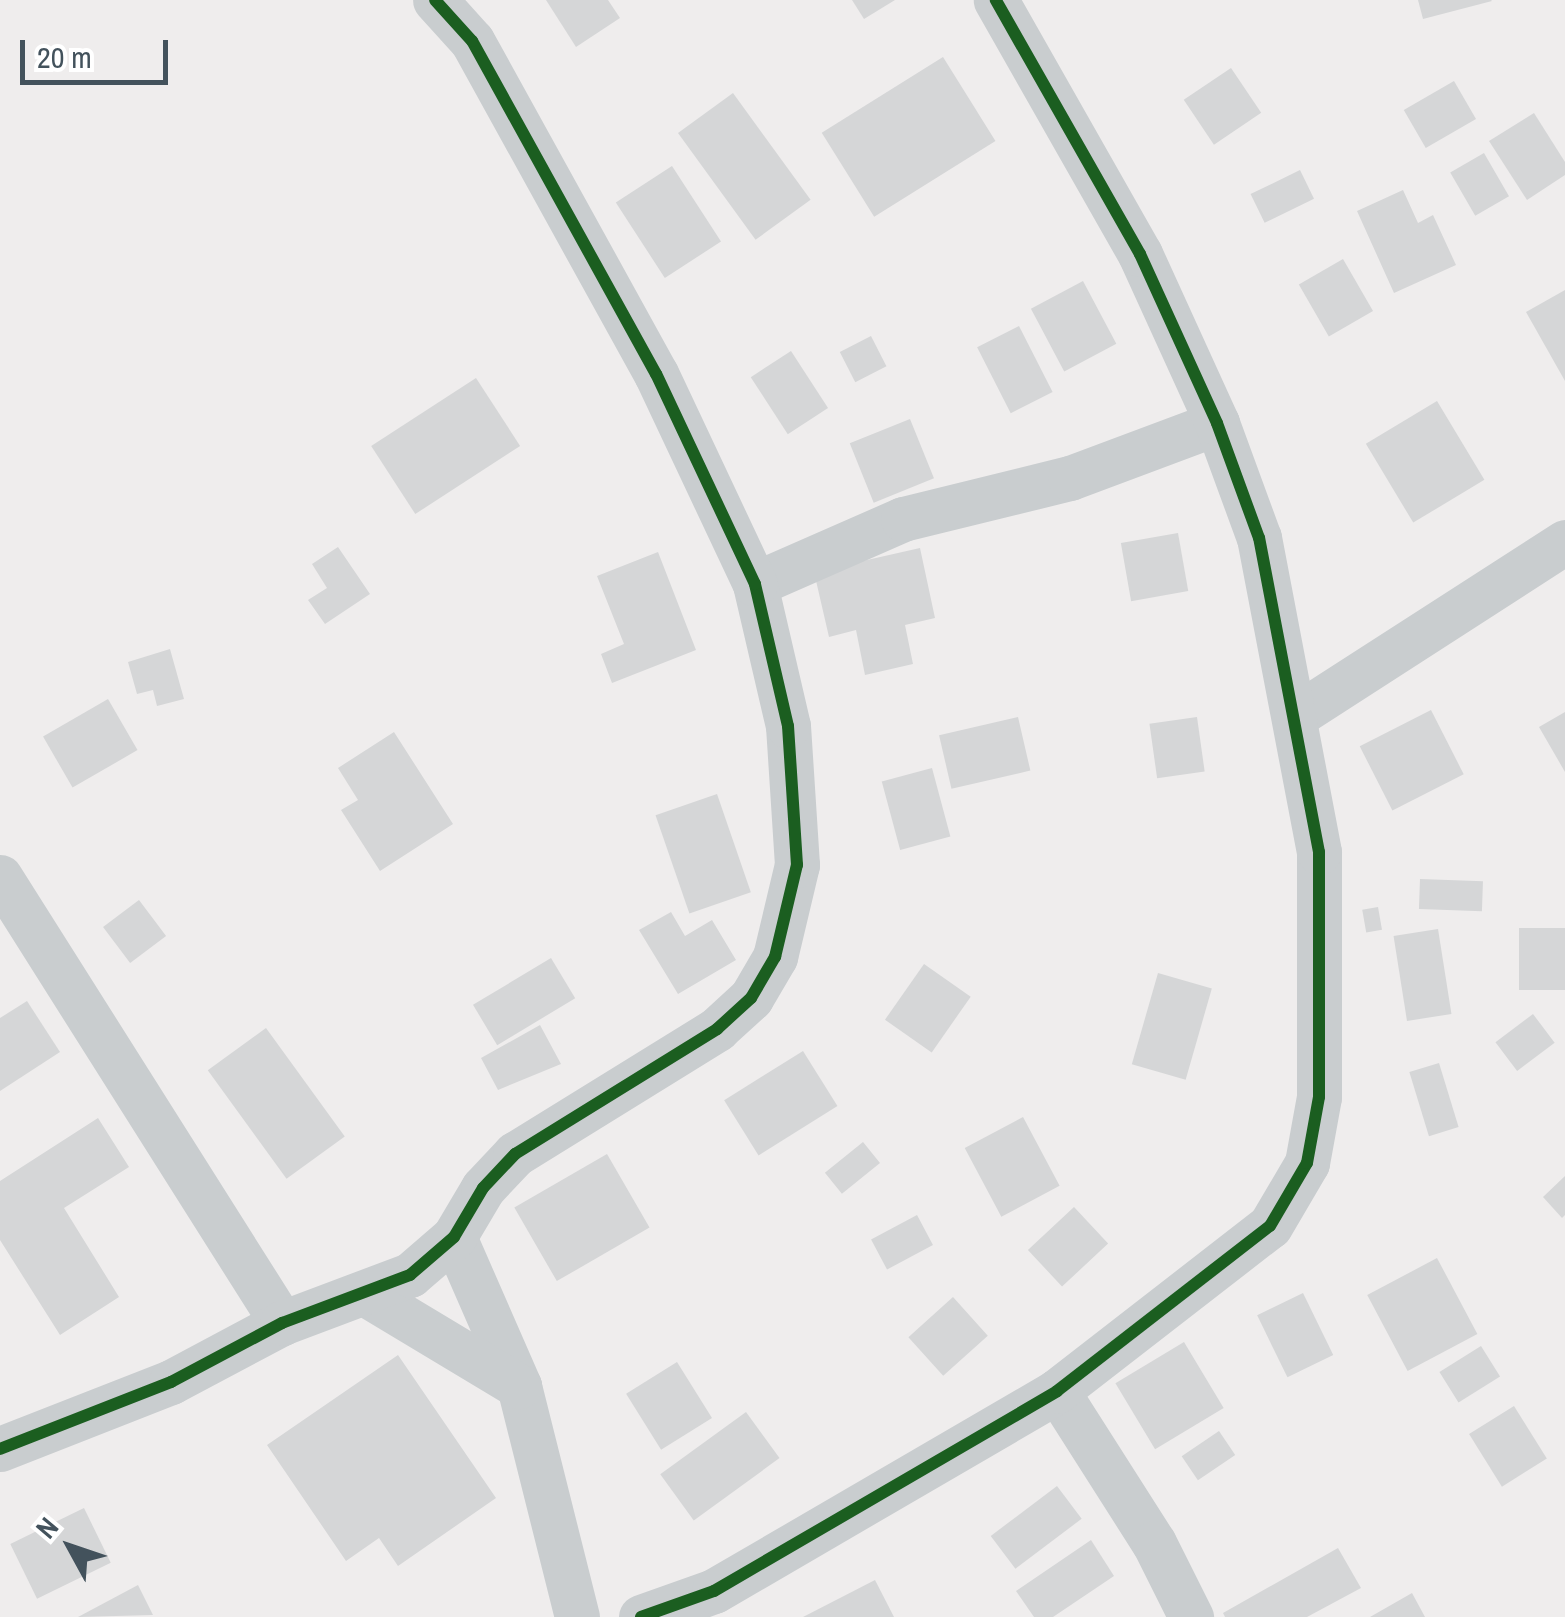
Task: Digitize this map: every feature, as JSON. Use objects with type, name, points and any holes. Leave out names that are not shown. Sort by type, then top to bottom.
[{"type":"street","points":[[0,1449],[170,1382],[282,1323],[410,1276],[454,1236],[516,1154],[717,1029],[751,998],[775,957],[797,865],[788,726],[755,584],[656,374],[472,41],[435,0]]},
{"type":"street","points":[[641,1617],[711,1604],[1057,1391],[1270,1226],[1307,1163],[1319,1097],[1319,852],[1258,538],[1218,422],[1140,254],[996,0]]},
{"type":"street","points":[[755,584],[903,518],[1070,478],[1218,422]]},
{"type":"street","points":[[1295,716],[1565,542]]},
{"type":"street","points":[[0,876],[282,1323]]},
{"type":"street","points":[[454,1236],[518,1386],[577,1617]]},
{"type":"street","points":[[364,1293],[518,1386]]},
{"type":"street","points":[[1057,1391],[1154,1544],[1191,1617]]},
{"type":"building","points":[[546,0],[608,0],[620,18],[576,47]]},
{"type":"building","points":[[852,0],[895,0],[864,19]]},
{"type":"building","points":[[1418,0],[1491,0],[1492,1],[1423,19]]},
{"type":"building","points":[[943,57],[995,141],[874,217],[822,133]]},
{"type":"building","points":[[1231,68],[1261,113],[1214,145],[1184,100]]},
{"type":"building","points":[[1454,81],[1476,119],[1426,148],[1404,110]]},
{"type":"building","points":[[733,93],[811,200],[756,240],[678,133]]},
{"type":"building","points":[[1534,113],[1565,162],[1565,175],[1527,200],[1489,141]]},
{"type":"building","points":[[1484,153],[1509,196],[1475,216],[1450,172]]},
{"type":"building","points":[[672,166],[721,241],[665,278],[616,202]]},
{"type":"building","points":[[1300,170],[1314,199],[1265,223],[1251,194]]},
{"type":"building","points":[[1403,190],[1418,223],[1433,215],[1456,265],[1394,293],[1357,211]]},
{"type":"building","points":[[1343,259],[1373,311],[1329,336],[1299,284]]},
{"type":"building","points":[[1083,281],[1116,344],[1064,371],[1031,309]]},
{"type":"building","points":[[1565,290],[1565,381],[1526,312]]},
{"type":"building","points":[[1019,326],[1053,392],[1011,413],[977,347]]},
{"type":"building","points":[[871,336],[886,366],[855,382],[840,352]]},
{"type":"building","points":[[791,351],[828,408],[788,434],[751,377]]},
{"type":"building","points":[[476,378],[520,446],[415,514],[371,446]]},
{"type":"building","points":[[1437,401],[1484,480],[1413,523],[1366,444]]},
{"type":"building","points":[[910,419],[934,478],[874,503],[850,443]]},
{"type":"building","points":[[1178,533],[1188,591],[1131,601],[1121,543]]},
{"type":"building","points":[[338,547],[370,594],[325,624],[308,600],[327,588],[312,564]]},
{"type":"building","points":[[920,548],[935,618],[905,625],[913,664],[865,675],[856,630],[829,637],[814,572]]},
{"type":"building","points":[[658,552],[696,650],[612,683],[601,654],[624,644],[597,576]]},
{"type":"building","points":[[170,649],[184,699],[157,706],[153,690],[137,694],[128,662]]},
{"type":"building","points":[[108,699],[138,750],[73,788],[43,736]]},
{"type":"building","points":[[1431,710],[1464,774],[1392,810],[1360,746]]},
{"type":"building","points":[[1565,712],[1565,772],[1539,727]]},
{"type":"building","points":[[1018,717],[1030,771],[951,789],[939,735]]},
{"type":"building","points":[[1197,717],[1205,771],[1157,778],[1149,724]]},
{"type":"building","points":[[394,732],[453,824],[380,871],[341,810],[358,800],[338,768]]},
{"type":"building","points":[[932,768],[950,837],[900,850],[882,781]]},
{"type":"building","points":[[717,794],[751,892],[689,913],[656,815]]},
{"type":"building","points":[[1420,879],[1483,881],[1482,911],[1419,909]]},
{"type":"building","points":[[139,900],[166,936],[130,963],[103,927]]},
{"type":"building","points":[[1378,907],[1382,930],[1366,932],[1362,910]]},
{"type":"building","points":[[671,912],[685,936],[712,920],[736,960],[678,994],[639,930]]},
{"type":"building","points":[[1519,928],[1565,928],[1565,990],[1519,990]]},
{"type":"building","points":[[1438,929],[1451,1014],[1407,1021],[1394,936]]},
{"type":"building","points":[[551,958],[575,998],[497,1045],[473,1005]]},
{"type":"building","points":[[924,964],[971,997],[932,1052],[885,1020]]},
{"type":"building","points":[[1158,973],[1212,988],[1186,1080],[1132,1064]]},
{"type":"building","points":[[27,1001],[60,1052],[0,1091],[0,1018]]},
{"type":"building","points":[[1533,1014],[1555,1043],[1517,1071],[1495,1042]]},
{"type":"building","points":[[540,1025],[561,1064],[498,1090],[481,1058]]},
{"type":"building","points":[[266,1028],[345,1136],[287,1179],[208,1070]]},
{"type":"building","points":[[803,1051],[837,1106],[759,1155],[724,1100]]},
{"type":"building","points":[[1439,1063],[1459,1127],[1429,1136],[1409,1072]]},
{"type":"building","points":[[1023,1117],[1060,1186],[1001,1217],[965,1148]]},
{"type":"building","points":[[98,1118],[129,1167],[64,1208],[119,1297],[60,1335],[0,1240],[0,1181]]},
{"type":"building","points":[[863,1142],[880,1163],[842,1194],[825,1173]]},
{"type":"building","points":[[607,1154],[650,1228],[557,1281],[514,1208]]},
{"type":"building","points":[[1565,1176],[1565,1215],[1562,1218],[1543,1197]]},
{"type":"building","points":[[1074,1207],[1108,1244],[1062,1287],[1028,1250]]},
{"type":"building","points":[[917,1215],[933,1245],[887,1269],[871,1239]]},
{"type":"building","points":[[1437,1258],[1477,1334],[1408,1371],[1367,1295]]},
{"type":"building","points":[[1303,1293],[1333,1355],[1287,1377],[1257,1315]]},
{"type":"building","points":[[953,1297],[988,1336],[943,1376],[908,1337]]},
{"type":"building","points":[[1184,1342],[1224,1408],[1155,1449],[1115,1383]]},
{"type":"building","points":[[1481,1346],[1500,1377],[1459,1402],[1439,1372]]},
{"type":"building","points":[[398,1355],[496,1498],[398,1566],[379,1538],[346,1561],[267,1445]]},
{"type":"building","points":[[677,1362],[712,1418],[661,1450],[626,1394]]},
{"type":"building","points":[[1514,1406],[1547,1459],[1502,1487],[1469,1434]]},
{"type":"building","points":[[746,1412],[780,1458],[694,1520],[660,1474]]},
{"type":"building","points":[[1219,1431],[1235,1455],[1198,1480],[1182,1456]]},
{"type":"building","points":[[1057,1486],[1082,1519],[1015,1569],[991,1536]]},
{"type":"building","points":[[84,1508],[111,1563],[37,1599],[10,1544]]},
{"type":"building","points":[[1091,1540],[1114,1576],[1053,1617],[1034,1617],[1016,1591]]},
{"type":"building","points":[[1338,1548],[1361,1588],[1307,1617],[1225,1617],[1223,1613]]},
{"type":"building","points":[[875,1580],[894,1617],[803,1617]]},
{"type":"building","points":[[138,1585],[153,1615],[78,1617]]},
{"type":"building","points":[[1412,1593],[1425,1617],[1370,1617]]},
{"type":"cycle path","points":[[0,1449],[171,1382],[282,1323],[410,1275],[454,1237],[483,1188],[515,1154],[717,1029],[751,998],[775,957],[797,865],[788,726],[755,584],[656,374],[472,41],[435,0]]},
{"type":"cycle path","points":[[641,1617],[714,1591],[1057,1391],[1270,1226],[1307,1163],[1319,1097],[1319,852],[1259,538],[1217,423],[1140,254],[996,0]]}]
